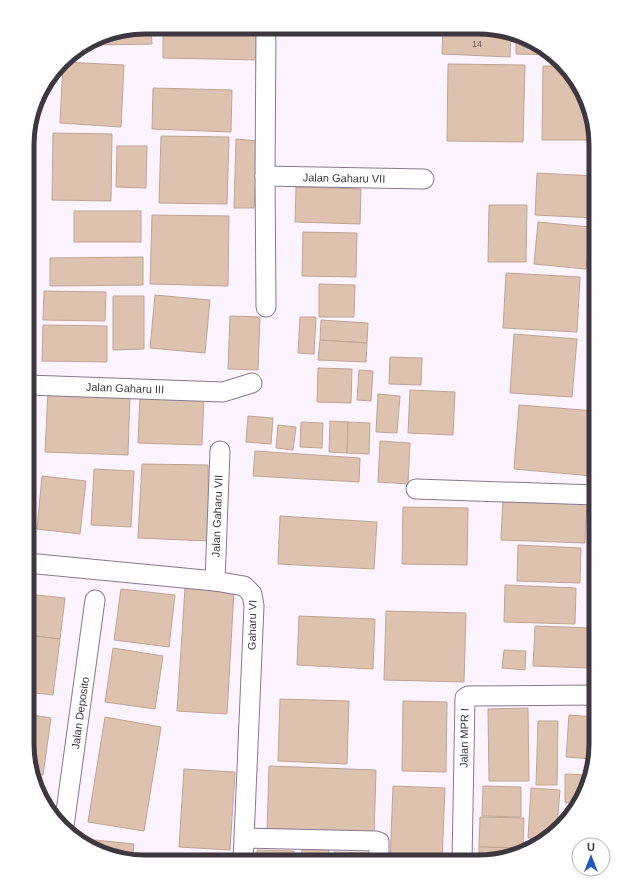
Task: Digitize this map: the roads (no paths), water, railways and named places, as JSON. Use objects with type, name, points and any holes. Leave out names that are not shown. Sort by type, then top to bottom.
[{"type":"street","points":[[266,34],[266,307]]},
{"type":"street","name":"Jalan Gaharu VII","points":[[265,176],[424,178]]},
{"type":"street","name":"Jalan Gaharu III","points":[[34,385],[223,392],[252,383]]},
{"type":"street","name":"Jalan Gaharu VII","points":[[215,581],[220,452]]},
{"type":"street","points":[[416,489],[589,495]]},
{"type":"street","name":"Gaharu VI","points":[[34,564],[215,581],[244,586],[252,594],[254,606],[243,855]]},
{"type":"street","name":"Jalan Deposito","points":[[61,816],[95,600]]},
{"type":"street","name":"Jalan MPR I","points":[[462,855],[465,698],[468,696],[589,695]]},
{"type":"street","points":[[244,838],[376,841],[379,842],[380,845],[379,855]]}]
